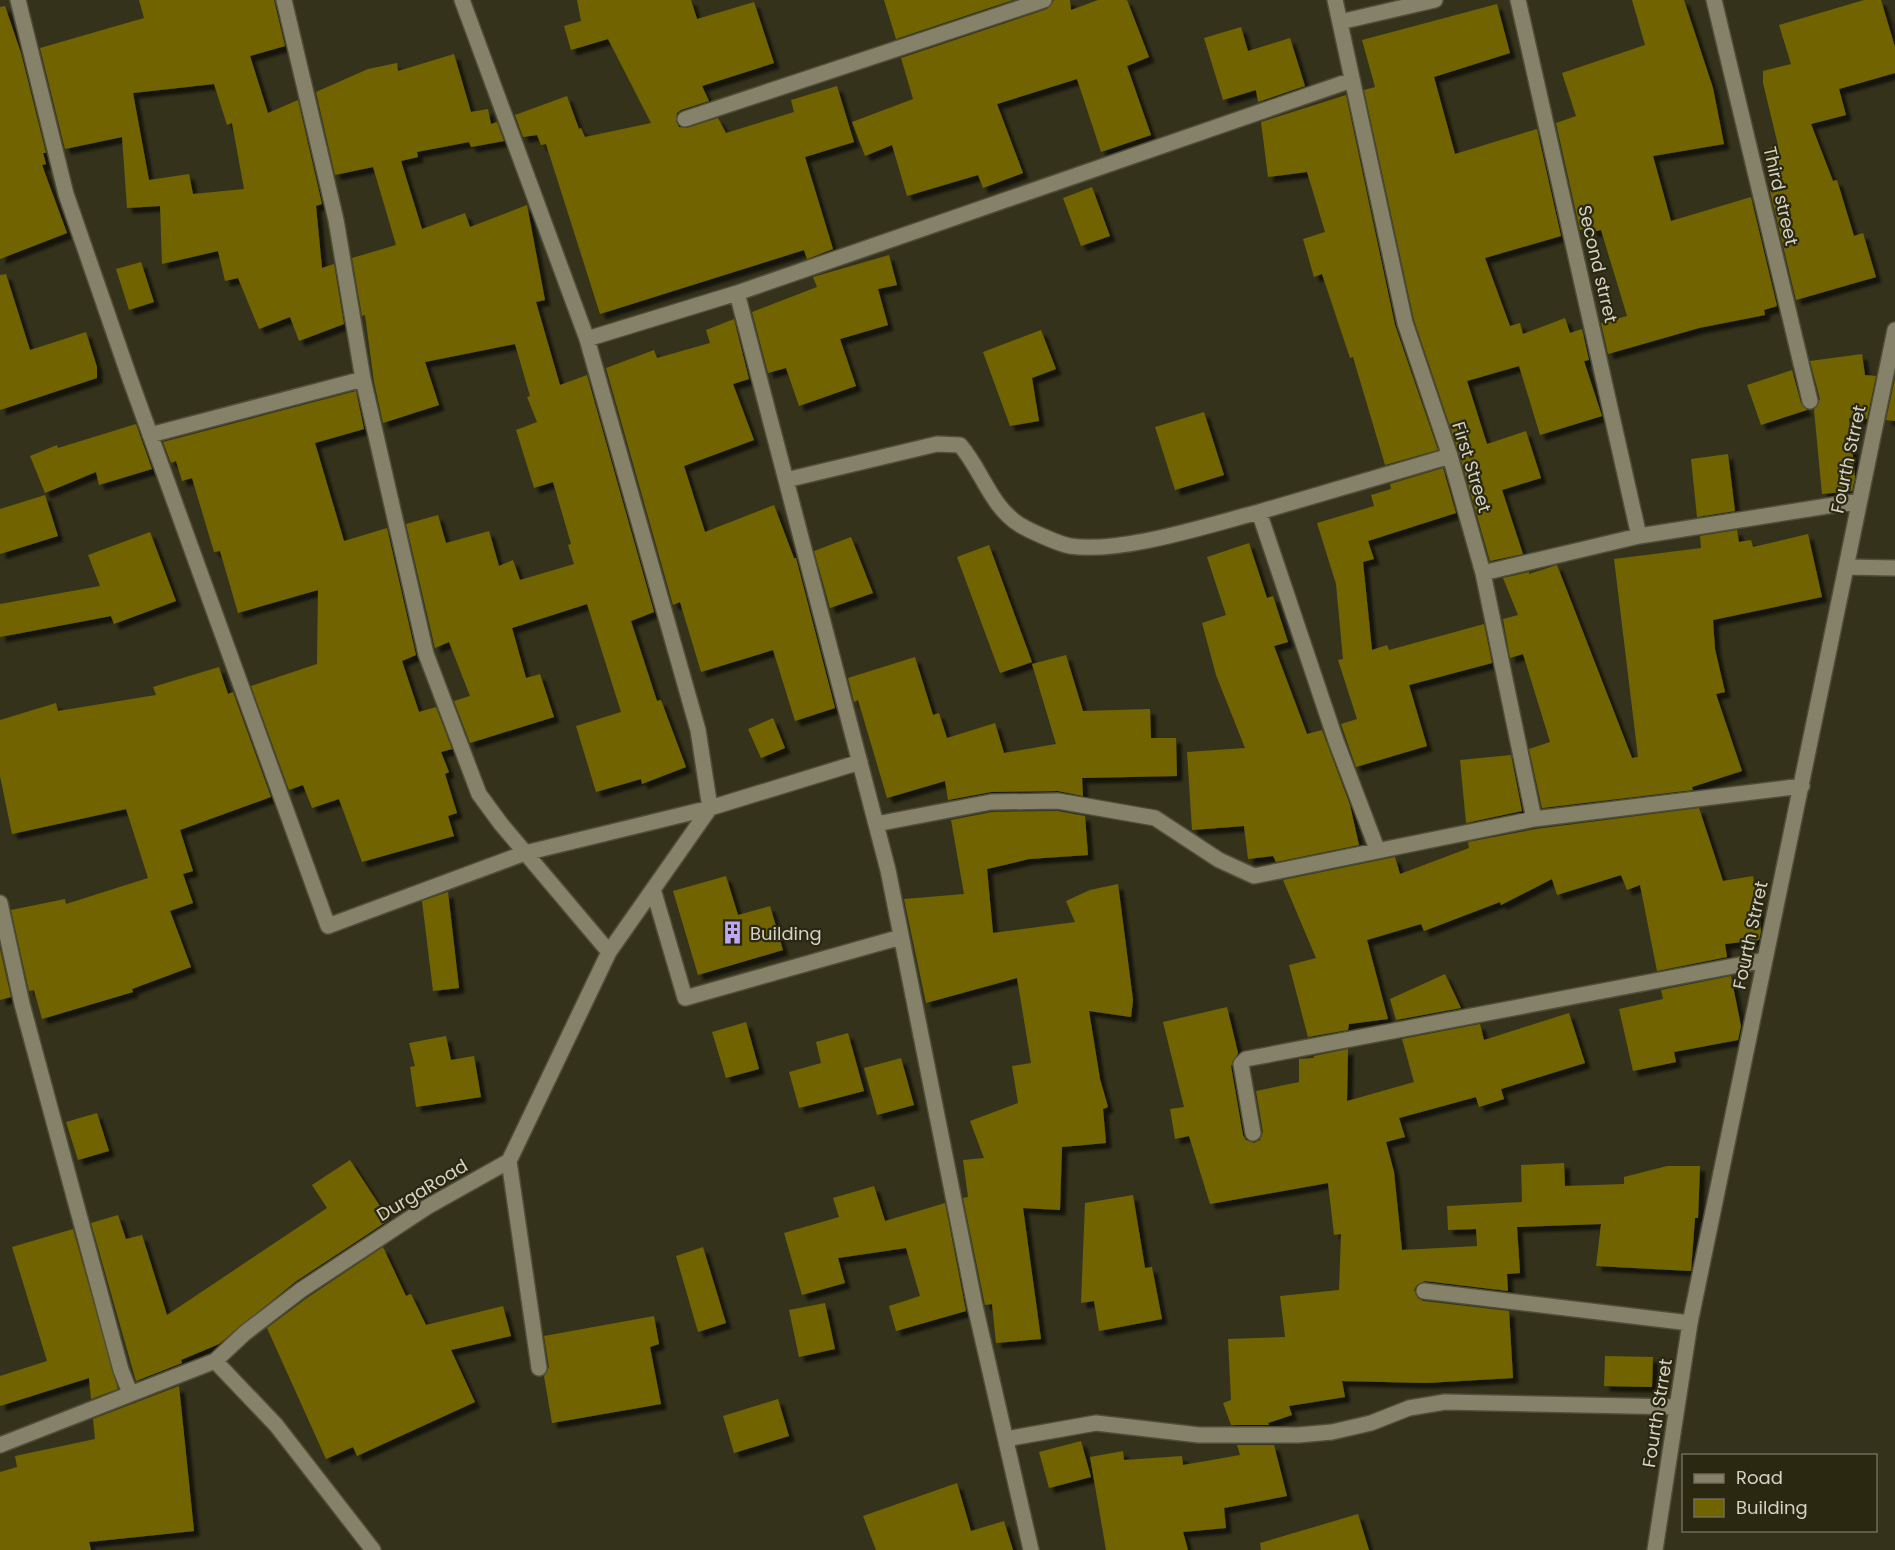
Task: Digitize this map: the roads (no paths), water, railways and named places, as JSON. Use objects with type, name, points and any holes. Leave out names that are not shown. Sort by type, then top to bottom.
[{"type":"street","points":[[18,0],[66,194],[150,435],[328,926],[525,853],[710,808],[860,762]]},
{"type":"street","points":[[284,0],[336,220],[363,379],[426,654],[479,795],[609,952]]},
{"type":"street","points":[[462,0],[587,339],[698,730],[710,808],[609,952],[509,1161],[539,1368]]},
{"type":"street","points":[[685,119],[1044,0]]},
{"type":"street","name":"First Street","points":[[1335,0],[1406,322],[1450,456],[1483,573],[1534,819]]},
{"type":"street","points":[[1340,22],[1435,0]]},
{"type":"street","name":"Second strret","points":[[1518,0],[1639,536]]},
{"type":"street","name":"Third street","points":[[1714,0],[1809,401]]},
{"type":"street","points":[[587,339],[737,292],[1352,80]]},
{"type":"street","points":[[737,292],[876,824],[975,1306],[1030,1550]]},
{"type":"street","name":"Fourth Strret","points":[[1655,1550],[1690,1323],[1895,330]]},
{"type":"street","points":[[150,435],[363,379]]},
{"type":"street","points":[[786,480],[937,444],[960,445],[972,459],[986,491],[1019,524],[1070,546],[1127,545],[1259,512],[1450,456]]},
{"type":"street","points":[[1483,573],[1639,536],[1859,501]]},
{"type":"street","points":[[1259,512],[1336,741],[1377,849]]},
{"type":"street","points":[[1846,567],[1895,568]]},
{"type":"street","points":[[876,824],[991,802],[1058,801],[1155,818],[1219,860],[1254,876],[1377,849],[1534,819],[1802,786]]},
{"type":"street","points":[[653,889],[685,998],[901,937]]},
{"type":"street","points":[[0,903],[22,1004],[121,1370],[130,1393]]},
{"type":"street","points":[[1252,1132],[1241,1064],[1246,1059],[1765,960]]},
{"type":"street","name":"DurgaRoad","points":[[0,1444],[215,1361],[245,1333],[302,1290],[427,1207],[509,1161]]},
{"type":"street","points":[[1424,1291],[1690,1323]]},
{"type":"street","points":[[215,1361],[276,1425],[373,1550]]},
{"type":"street","points":[[1006,1439],[1096,1423],[1199,1436],[1298,1435],[1332,1432],[1371,1423],[1409,1408],[1445,1402],[1677,1407]]},
{"type":"place","name":"Building","points":[[732,933]]}]
